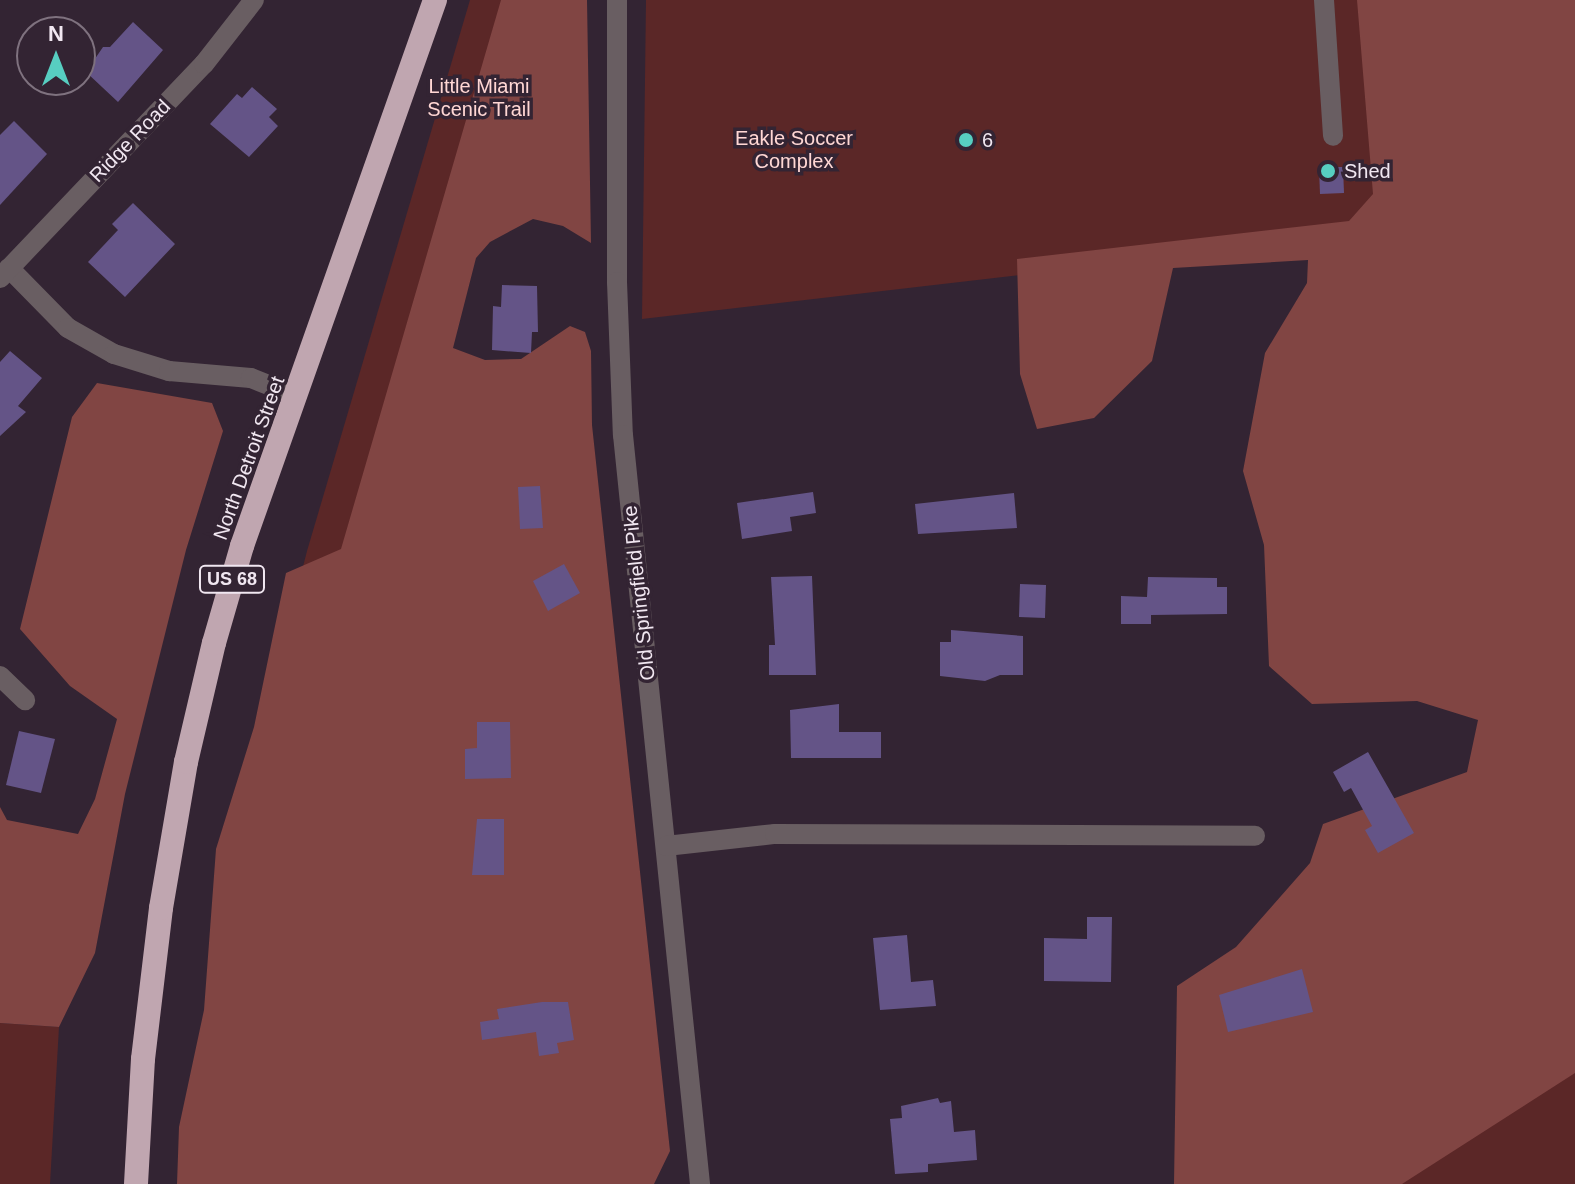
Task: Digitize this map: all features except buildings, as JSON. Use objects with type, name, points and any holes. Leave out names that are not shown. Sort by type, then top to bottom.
[{"type":"highway","name":"North Detroit Street","points":[[136,1184],[149,1003],[186,762],[224,604],[435,0]]},
{"type":"street","name":"Ridge Road","points":[[4,273],[204,64],[254,0]]},
{"type":"street","name":"Old Springfield Pike","points":[[617,0],[620,383],[700,1184]]},
{"type":"street","points":[[1324,0],[1333,136]]},
{"type":"street","points":[[4,273],[68,328],[114,354],[169,371],[251,378],[296,396]]},
{"type":"street","points":[[0,676],[25,700]]},
{"type":"street","points":[[666,846],[775,834],[1255,836]]},
{"type":"green space","name":"Little Miami Scenic Trail","points":[[470,0],[542,0],[203,1184],[257,747],[307,551]]},
{"type":"green space","points":[[501,0],[587,0],[591,243],[563,226],[533,219],[490,242],[476,258],[453,348],[485,360],[521,359],[570,326],[585,332],[591,351],[592,425],[670,1151],[654,1184],[177,1184],[179,1127],[204,1010],[216,849],[254,727],[286,573],[341,549]]},
{"type":"green space","name":"Eakle Soccer Complex","points":[[646,0],[1373,0],[1397,231],[642,319]]},
{"type":"green space","points":[[1357,0],[1575,0],[1575,1073],[1402,1184],[1174,1184],[1177,986],[1236,947],[1310,863],[1323,824],[1467,772],[1478,720],[1417,701],[1312,704],[1269,666],[1264,545],[1243,471],[1265,353],[1307,283],[1308,260],[1173,268],[1152,361],[1094,418],[1037,429],[1020,374],[1017,259],[1349,221],[1373,194]]},
{"type":"green space","points":[[97,383],[212,403],[223,431],[186,550],[125,794],[95,953],[59,1027],[0,1023],[0,807],[7,820],[78,834],[95,799],[117,719],[70,686],[20,629],[72,417]]},
{"type":"green space","points":[[0,1023],[59,1027],[50,1184],[0,1184]]},
{"type":"green space","points":[[1575,1048],[1575,1184],[1359,1184]]},
{"type":"place","name":"6","points":[[966,140]]},
{"type":"place","name":"Shed","points":[[1328,171]]}]
